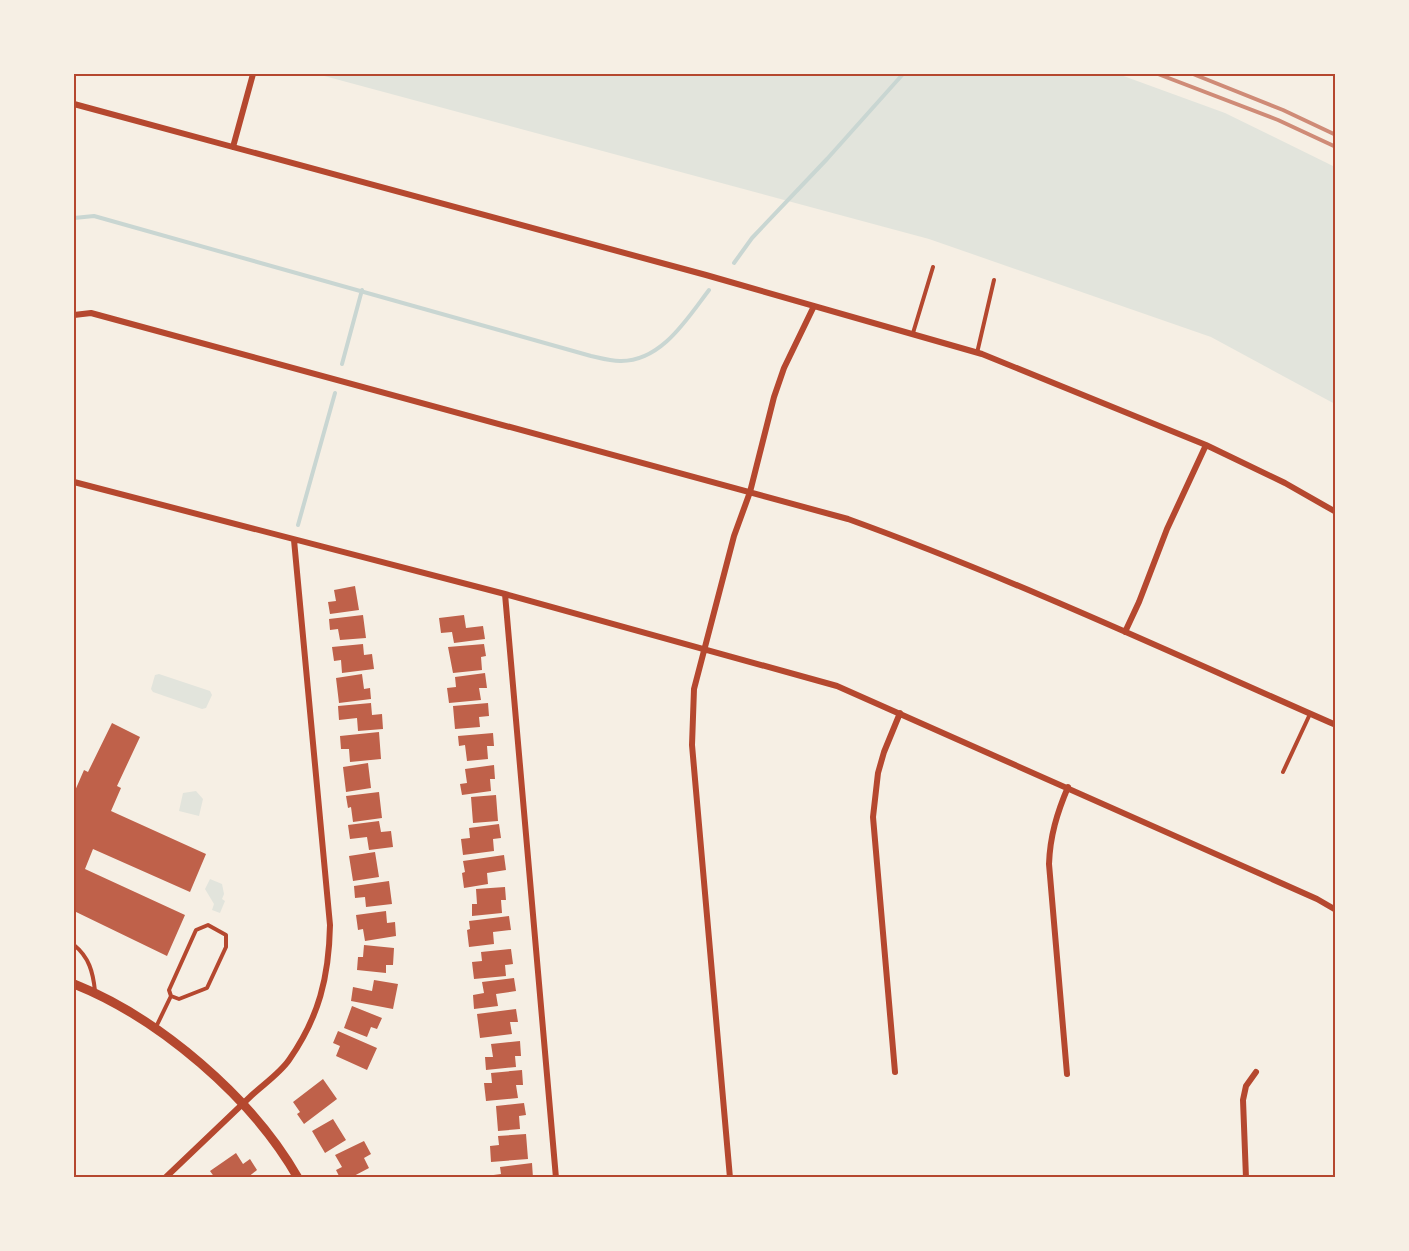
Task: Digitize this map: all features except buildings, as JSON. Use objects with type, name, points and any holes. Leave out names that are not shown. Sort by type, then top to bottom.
[{"type":"street","points":[[233,147],[253,74]]},
{"type":"street","points":[[74,104],[736,283],[977,352],[1086,394],[1206,445],[1286,483],[1335,512]]},
{"type":"street","points":[[730,1178],[692,745],[694,689],[734,536],[750,492],[777,388],[784,368],[814,306]]},
{"type":"street","points":[[74,315],[91,313],[848,519],[929,548],[1335,725]]},
{"type":"street","points":[[1125,632],[1167,529],[1206,445]]},
{"type":"street","points":[[74,482],[505,594],[837,686],[1068,787],[1317,899],[1335,910]]},
{"type":"street","points":[[165,1178],[288,1062],[308,1029],[322,992],[330,956],[330,925],[294,540]]},
{"type":"street","points":[[505,594],[556,1178]]},
{"type":"street","points":[[894,1072],[873,817],[878,773],[900,713]]},
{"type":"street","points":[[1067,1074],[1050,841],[1055,817],[1068,787]]},
{"type":"street","points":[[74,984],[105,997],[193,1057],[220,1081],[264,1129],[298,1178]]},
{"type":"street","points":[[1246,1178],[1244,1100],[1246,1086],[1256,1072]]},
{"type":"lane","points":[[913,333],[933,267]]},
{"type":"lane","points":[[977,352],[994,280]]},
{"type":"lane","points":[[1283,772],[1310,714]]},
{"type":"lane","points":[[208,926],[226,934],[226,947],[207,987],[178,999],[171,996],[168,990],[196,930],[208,926]]},
{"type":"lane","points":[[74,945],[82,951],[90,965],[96,993]]},
{"type":"lane","points":[[155,1030],[171,996]]},
{"type":"shaded area","points":[[317,74],[1118,74],[1225,113],[1335,167],[1335,404],[1211,337],[929,239]]},
{"type":"shaded area","points":[[159,674],[210,691],[212,695],[206,708],[202,709],[153,692],[151,689],[155,675]]},
{"type":"shaded area","points":[[196,791],[203,799],[199,816],[179,811],[183,793]]},
{"type":"shaded area","points":[[210,879],[222,884],[224,894],[222,899],[225,901],[220,913],[212,910],[214,904],[205,889]]},
{"type":"waterway","points":[[734,263],[752,238],[903,74]]},
{"type":"waterway","points":[[74,218],[94,216],[591,356],[620,361],[635,359],[660,347],[672,337],[709,290]]},
{"type":"waterway","points":[[342,364],[362,290]]},
{"type":"waterway","points":[[298,525],[335,393]]},
{"type":"railway","points":[[1158,74],[1278,120],[1336,147]]},
{"type":"railway","points":[[1193,74],[1283,110],[1336,135]]}]
